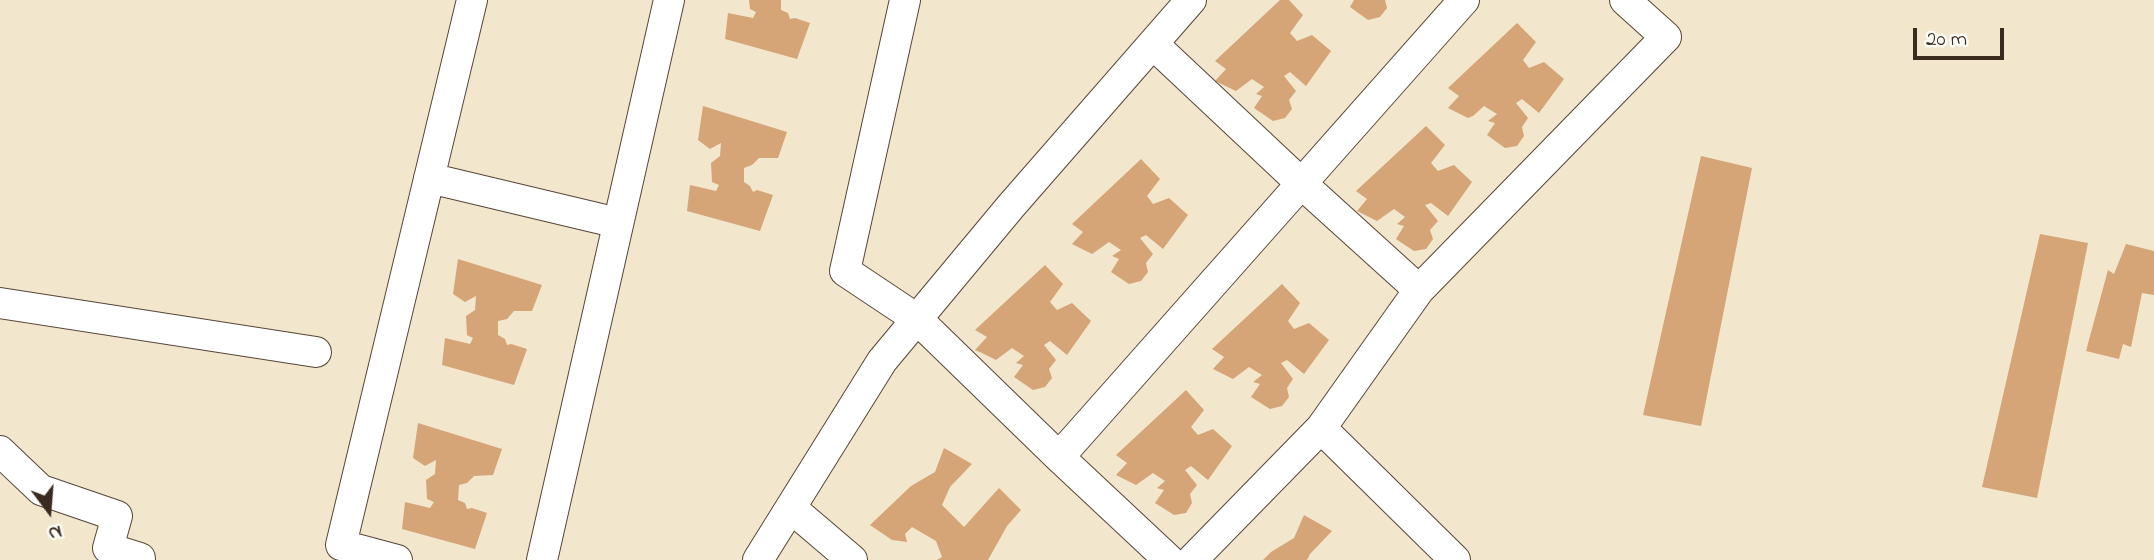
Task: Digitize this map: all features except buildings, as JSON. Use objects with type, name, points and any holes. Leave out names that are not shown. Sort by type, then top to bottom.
[{"type":"street","points":[[397,560],[341,545],[472,0]]},
{"type":"street","points":[[542,560],[669,0]]},
{"type":"street","points":[[905,0],[845,271],[917,319],[1169,560]]},
{"type":"street","points":[[758,560],[882,360],[1011,206],[1191,0]]},
{"type":"street","points":[[1059,457],[1464,0]]},
{"type":"street","points":[[1192,560],[1321,428],[1419,290],[1666,37],[1625,0]]},
{"type":"street","points":[[1153,44],[1419,290]]},
{"type":"street","points":[[429,178],[618,223]]},
{"type":"street","points":[[1,311],[316,352]]},
{"type":"street","points":[[1321,428],[1455,560]]},
{"type":"street","points":[[0,451],[41,491],[117,516],[108,548],[140,560]]},
{"type":"street","points":[[791,508],[852,560]]}]
